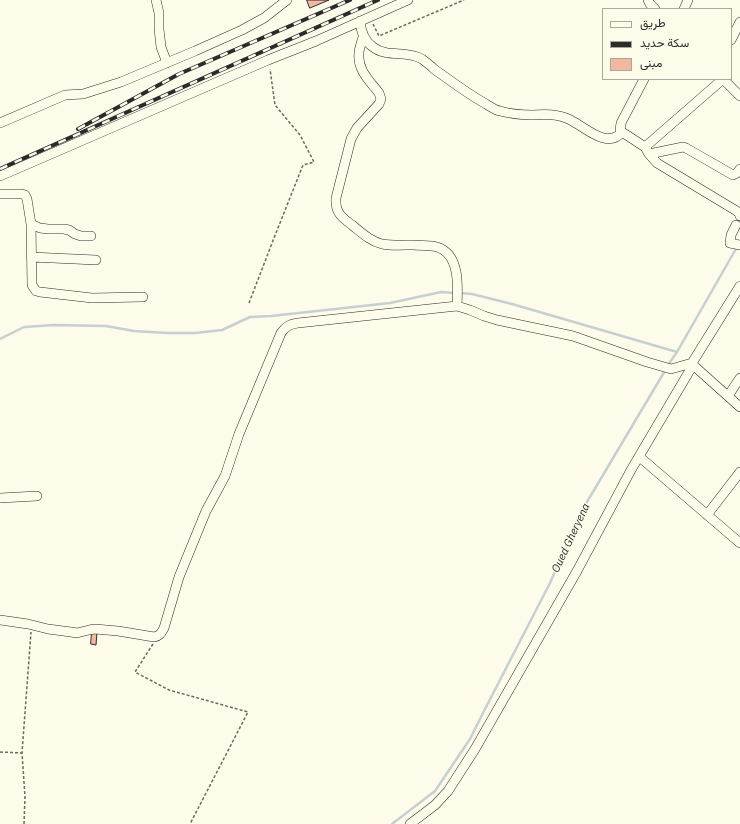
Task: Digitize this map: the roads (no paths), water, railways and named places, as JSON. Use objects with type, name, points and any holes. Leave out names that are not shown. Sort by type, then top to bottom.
[{"type":"street","points":[[156,0],[159,13],[161,47],[167,63]]},
{"type":"street","points":[[0,123],[65,95],[83,94],[122,82],[195,51],[242,30],[264,18],[287,0]]},
{"type":"street","points":[[0,176],[268,60],[316,41],[408,0]]},
{"type":"street","points":[[648,0],[654,8]]},
{"type":"street","points":[[360,21],[363,37],[372,47],[382,53],[408,54],[422,59],[475,98],[498,111],[550,115],[567,118],[596,135],[608,140],[614,139],[622,132]]},
{"type":"street","points":[[732,38],[740,22]]},
{"type":"street","points":[[363,37],[359,53],[361,67],[366,77],[379,93],[380,101],[378,107],[355,131],[351,139],[336,198],[338,210],[342,218],[366,237],[377,242],[390,245],[435,246],[444,250],[450,256],[454,264],[457,292],[456,306]]},
{"type":"street","points":[[643,80],[621,123],[620,130],[647,150],[657,163],[739,213],[739,223],[731,235],[730,242],[740,245]]},
{"type":"street","points":[[647,150],[722,80]]},
{"type":"street","points":[[724,80],[740,96]]},
{"type":"street","points":[[647,150],[682,147],[733,176],[740,169]]},
{"type":"street","points":[[0,194],[22,194],[27,199],[31,224],[32,285],[36,291],[92,298],[143,296]]},
{"type":"street","points":[[31,224],[40,228],[64,229],[81,236],[91,236]]},
{"type":"street","points":[[31,257],[96,260]]},
{"type":"street","points":[[410,824],[435,805],[448,791],[471,755],[577,571],[631,470],[740,286]]},
{"type":"street","points":[[0,620],[28,624],[48,630],[77,633],[95,629],[150,636],[158,636],[161,633],[164,628],[179,577],[206,511],[225,476],[238,434],[281,333],[290,324],[456,306],[497,320],[573,336],[671,369],[693,364]]},
{"type":"street","points":[[693,364],[740,406]]},
{"type":"street","points":[[728,396],[740,378]]},
{"type":"street","points":[[642,459],[740,543]]},
{"type":"street","points":[[707,515],[740,472]]},
{"type":"street","points":[[0,498],[37,496]]},
{"type":"waterway","name":"Oued Gheryena","points":[[668,365],[677,352],[737,247]]},
{"type":"waterway","points":[[0,339],[24,327],[54,325],[106,326],[134,331],[195,333],[222,330],[250,317],[390,303],[441,292],[455,293]]},
{"type":"waterway","points":[[460,293],[472,294],[512,304],[677,352]]},
{"type":"waterway","name":"Oued Gheryena","points":[[392,824],[435,791],[470,739],[550,583],[581,512],[666,369]]},
{"type":"railway","points":[[78,129],[179,74],[350,0]]},
{"type":"railway","points":[[0,169],[378,0]]}]
